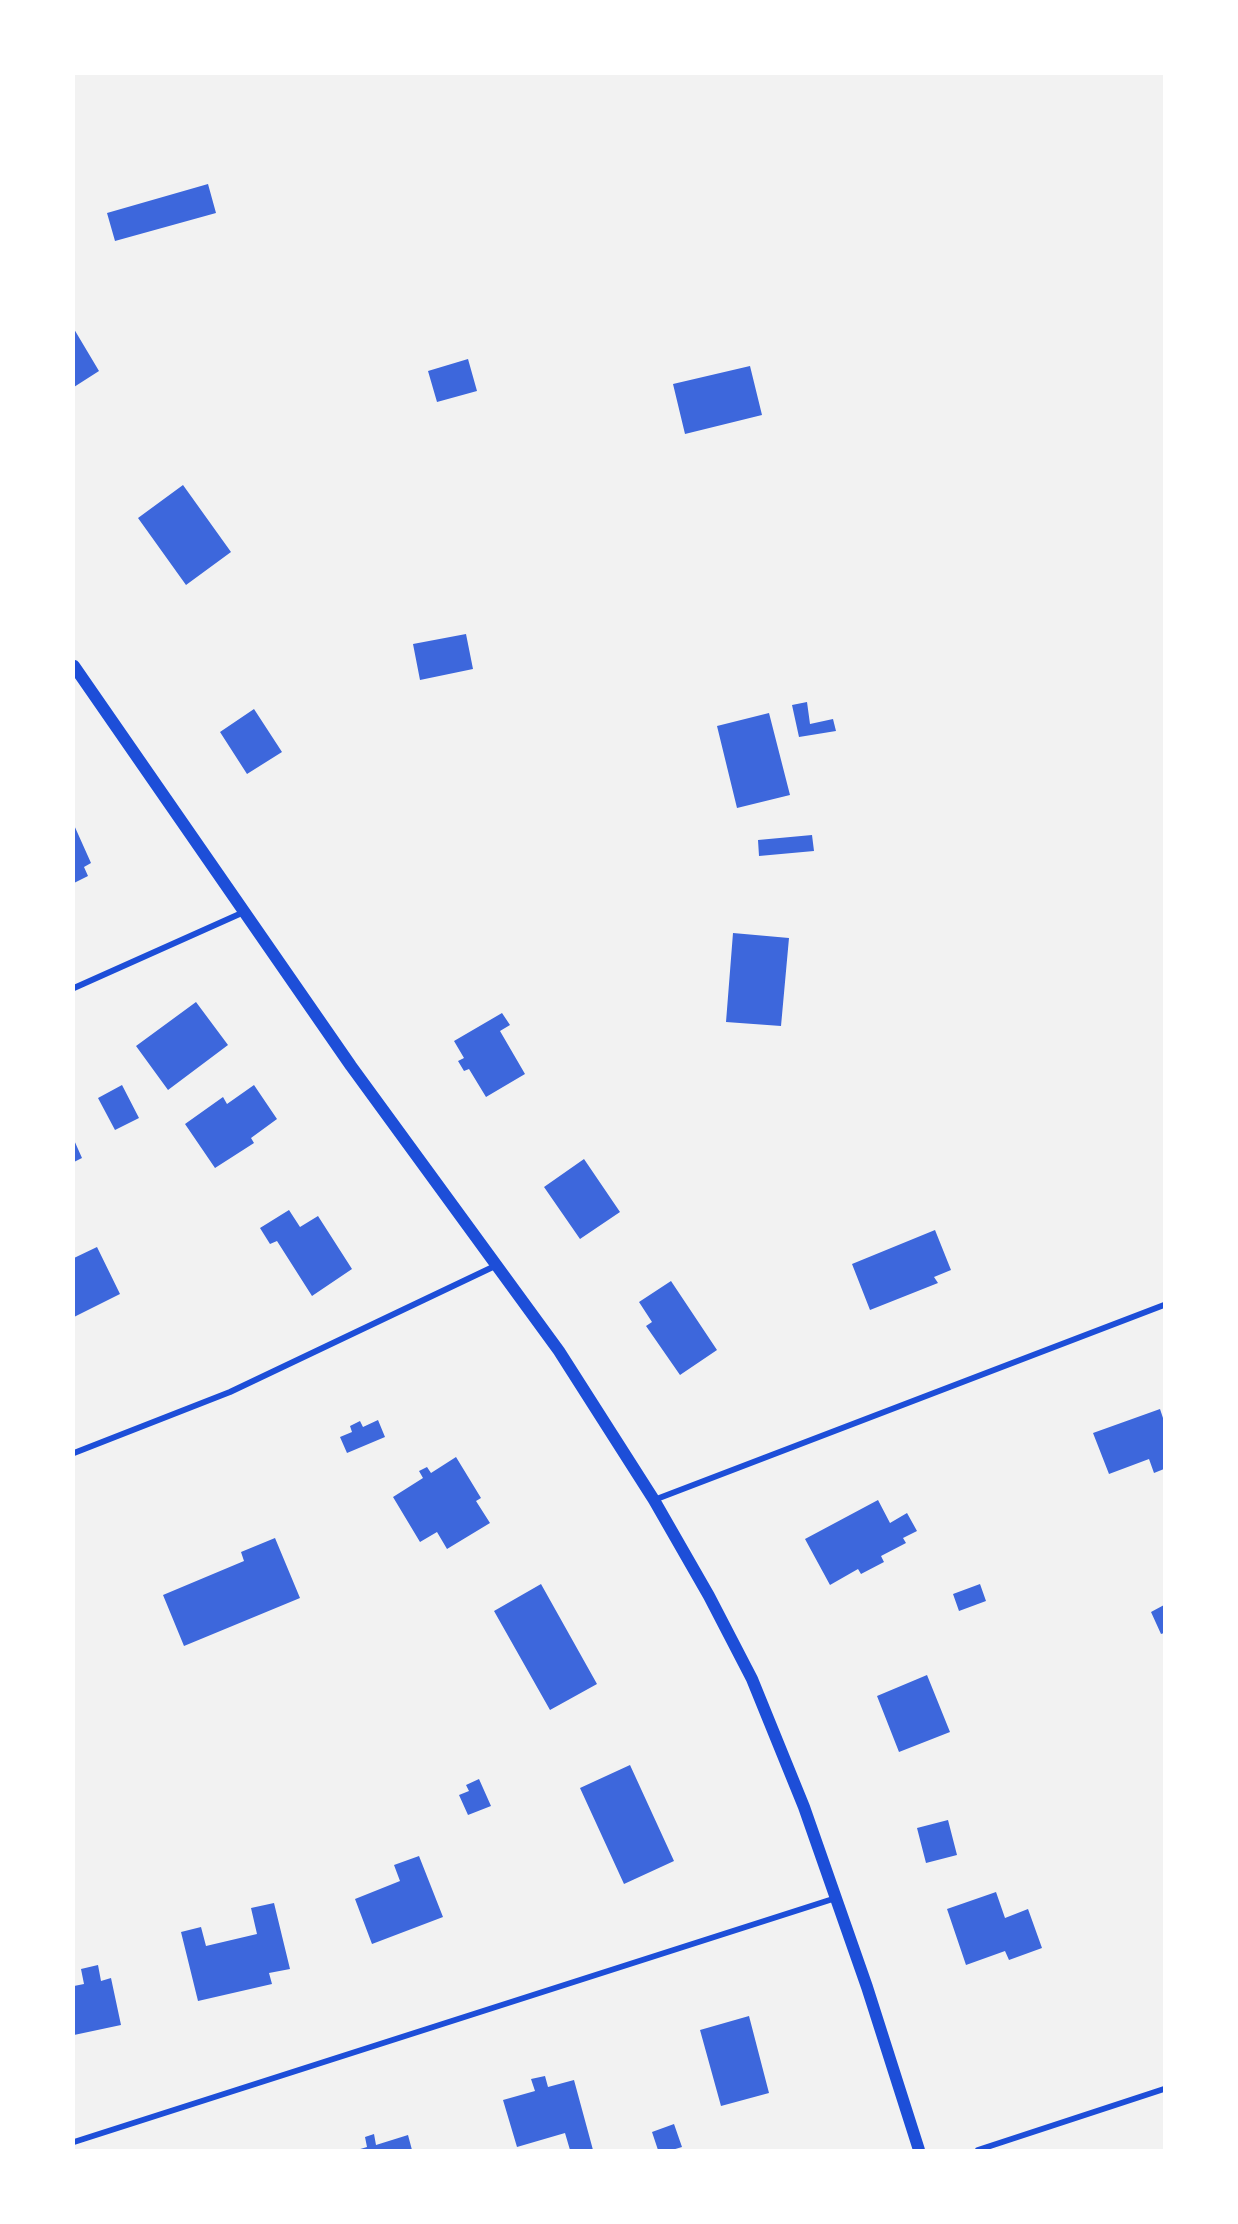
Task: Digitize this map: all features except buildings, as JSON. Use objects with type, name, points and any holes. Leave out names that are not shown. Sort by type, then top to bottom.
[{"type":"main road","points":[[74,666],[358,1075],[559,1351],[654,1500],[710,1596],[752,1679],[800,1796],[837,1897],[918,2151]]},
{"type":"street","points":[[74,988],[245,912]]},
{"type":"street","points":[[74,1453],[230,1392],[319,1352],[495,1266]]},
{"type":"street","points":[[654,1500],[1164,1305]]},
{"type":"street","points":[[74,2142],[837,1897]]},
{"type":"street","points":[[978,2151],[1164,2089]]}]
